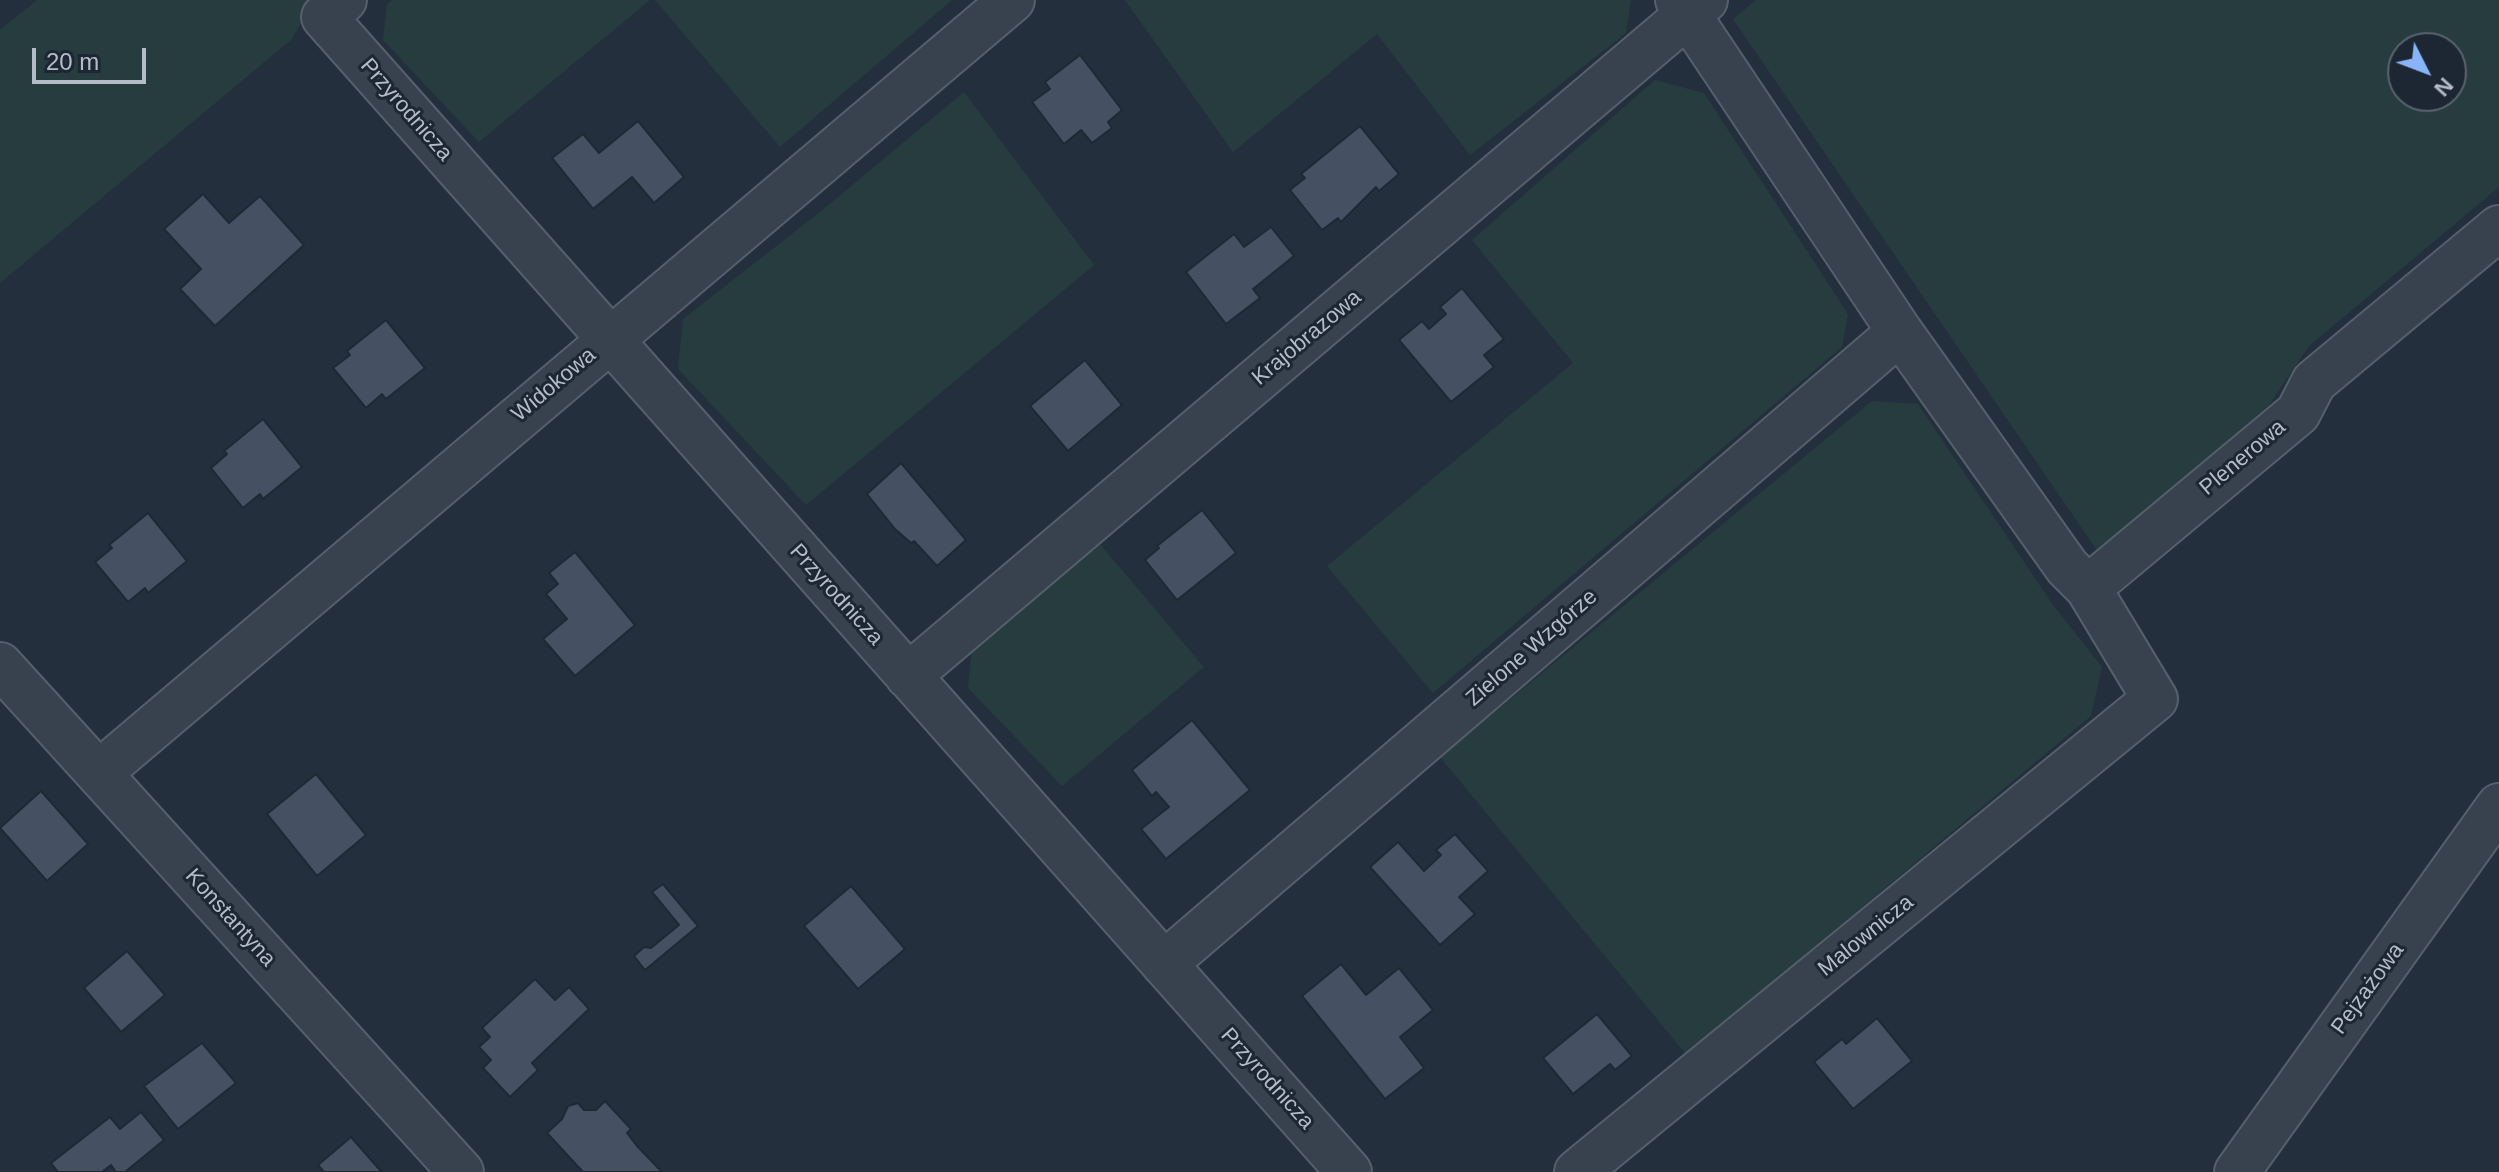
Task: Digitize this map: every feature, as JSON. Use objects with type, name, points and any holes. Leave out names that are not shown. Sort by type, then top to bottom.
[{"type":"street","name":"Widokowa","points":[[99,773],[1012,0]]},
{"type":"street","points":[[1690,5],[1900,332],[2067,567],[2088,588]]},
{"type":"street","name":"Krajobrazowa","points":[[908,676],[1690,5]]},
{"type":"street","name":"Przyrodnicza","points":[[334,8],[608,339],[1349,1172]]},
{"type":"street","name":"Plenerowa","points":[[2088,588],[2298,413],[2314,382],[2499,228]]},
{"type":"street","name":"Zielone Wzgórze","points":[[1164,964],[1900,332]]},
{"type":"street","name":"Malownicza","points":[[1577,1172],[2155,699],[2088,588]]},
{"type":"street","name":"Konstantyna","points":[[0,665],[461,1172]]},
{"type":"street","name":"Pejzażowa","points":[[2237,1172],[2499,806]]},
{"type":"green space","points":[[37,0],[313,0],[292,39],[0,283],[0,30]]},
{"type":"green space","points":[[392,0],[650,0],[479,142],[383,40],[387,5]]},
{"type":"green space","points":[[655,0],[952,0],[780,147]]},
{"type":"green space","points":[[1125,0],[1631,0],[1626,33],[1470,155],[1377,34],[1233,152]]},
{"type":"green space","points":[[1756,0],[2499,0],[2499,187],[2309,346],[2269,405],[2098,552],[1733,19]]},
{"type":"green space","points":[[1655,80],[1704,93],[1848,314],[1842,347],[1433,693],[1327,566],[1573,363],[1472,240]]},
{"type":"green space","points":[[964,92],[1094,265],[806,505],[678,369],[683,319],[825,208]]},
{"type":"green space","points":[[1872,401],[1918,404],[2053,605],[2102,667],[2091,716],[1686,1054],[1440,757]]},
{"type":"green space","points":[[1099,543],[1204,667],[1062,786],[968,688],[972,648]]},
{"type":"building","points":[[1080,55],[1122,110],[1108,122],[1112,128],[1092,143],[1081,130],[1064,144],[1032,102],[1050,89],[1045,82]]},
{"type":"building","points":[[638,121],[684,177],[654,203],[632,177],[593,209],[552,158],[583,134],[599,153]]},
{"type":"building","points":[[1360,126],[1399,174],[1379,191],[1376,187],[1341,222],[1338,218],[1322,230],[1290,190],[1305,178],[1301,174]]},
{"type":"building","points":[[203,194],[229,223],[260,196],[304,245],[215,326],[180,289],[201,269],[164,229]]},
{"type":"building","points":[[1271,227],[1294,256],[1253,289],[1260,298],[1226,324],[1186,272],[1234,234],[1244,247]]},
{"type":"building","points":[[1462,288],[1504,339],[1484,355],[1494,367],[1451,402],[1399,340],[1422,321],[1429,329],[1446,314],[1440,307]]},
{"type":"building","points":[[386,320],[425,368],[386,399],[382,394],[366,408],[333,368],[350,355],[347,351]]},
{"type":"building","points":[[1085,360],[1122,405],[1068,451],[1030,406]]},
{"type":"building","points":[[263,419],[302,467],[263,499],[260,494],[243,508],[211,468],[227,454],[224,451]]},
{"type":"building","points":[[901,463],[966,540],[937,566],[914,541],[911,543],[895,529],[867,494]]},
{"type":"building","points":[[1202,510],[1236,553],[1177,600],[1145,560],[1159,548],[1157,546]]},
{"type":"building","points":[[148,513],[187,561],[148,593],[145,588],[128,602],[95,562],[112,548],[109,545]]},
{"type":"building","points":[[575,552],[635,625],[575,676],[543,639],[567,619],[546,594],[558,584],[549,573]]},
{"type":"building","points":[[1192,720],[1250,790],[1166,859],[1141,829],[1169,807],[1156,792],[1152,796],[1132,770]]},
{"type":"building","points":[[316,774],[366,835],[317,876],[267,814]]},
{"type":"building","points":[[41,791],[88,844],[47,881],[0,828]]},
{"type":"building","points":[[1455,834],[1488,871],[1459,897],[1475,914],[1440,945],[1370,867],[1398,842],[1424,871],[1441,855],[1436,850]]},
{"type":"building","points":[[663,884],[698,926],[645,970],[634,956],[644,947],[651,948],[679,925],[652,892]]},
{"type":"building","points":[[851,886],[905,949],[858,989],[804,926]]},
{"type":"building","points":[[127,951],[165,995],[121,1032],[84,988]]},
{"type":"building","points":[[1341,964],[1366,995],[1399,968],[1433,1010],[1400,1037],[1424,1068],[1385,1099],[1302,996]]},
{"type":"building","points":[[535,979],[555,1000],[569,987],[589,1009],[532,1063],[538,1070],[510,1097],[483,1068],[491,1060],[479,1047],[490,1037],[482,1028]]},
{"type":"building","points":[[1597,1014],[1632,1056],[1615,1070],[1610,1064],[1573,1094],[1543,1058]]},
{"type":"building","points":[[1877,1018],[1912,1061],[1853,1109],[1814,1062],[1842,1039],[1846,1044]]},
{"type":"building","points":[[202,1043],[236,1083],[178,1129],[144,1086]]},
{"type":"building","points":[[605,1101],[631,1129],[627,1133],[637,1146],[662,1172],[583,1172],[547,1133],[562,1119],[568,1106],[578,1103],[584,1110],[596,1110]]},
{"type":"building","points":[[141,1112],[164,1140],[125,1172],[116,1172],[111,1165],[102,1172],[58,1172],[51,1163],[110,1117],[120,1129]]},
{"type":"building","points":[[351,1137],[382,1172],[324,1172],[318,1165]]}]
